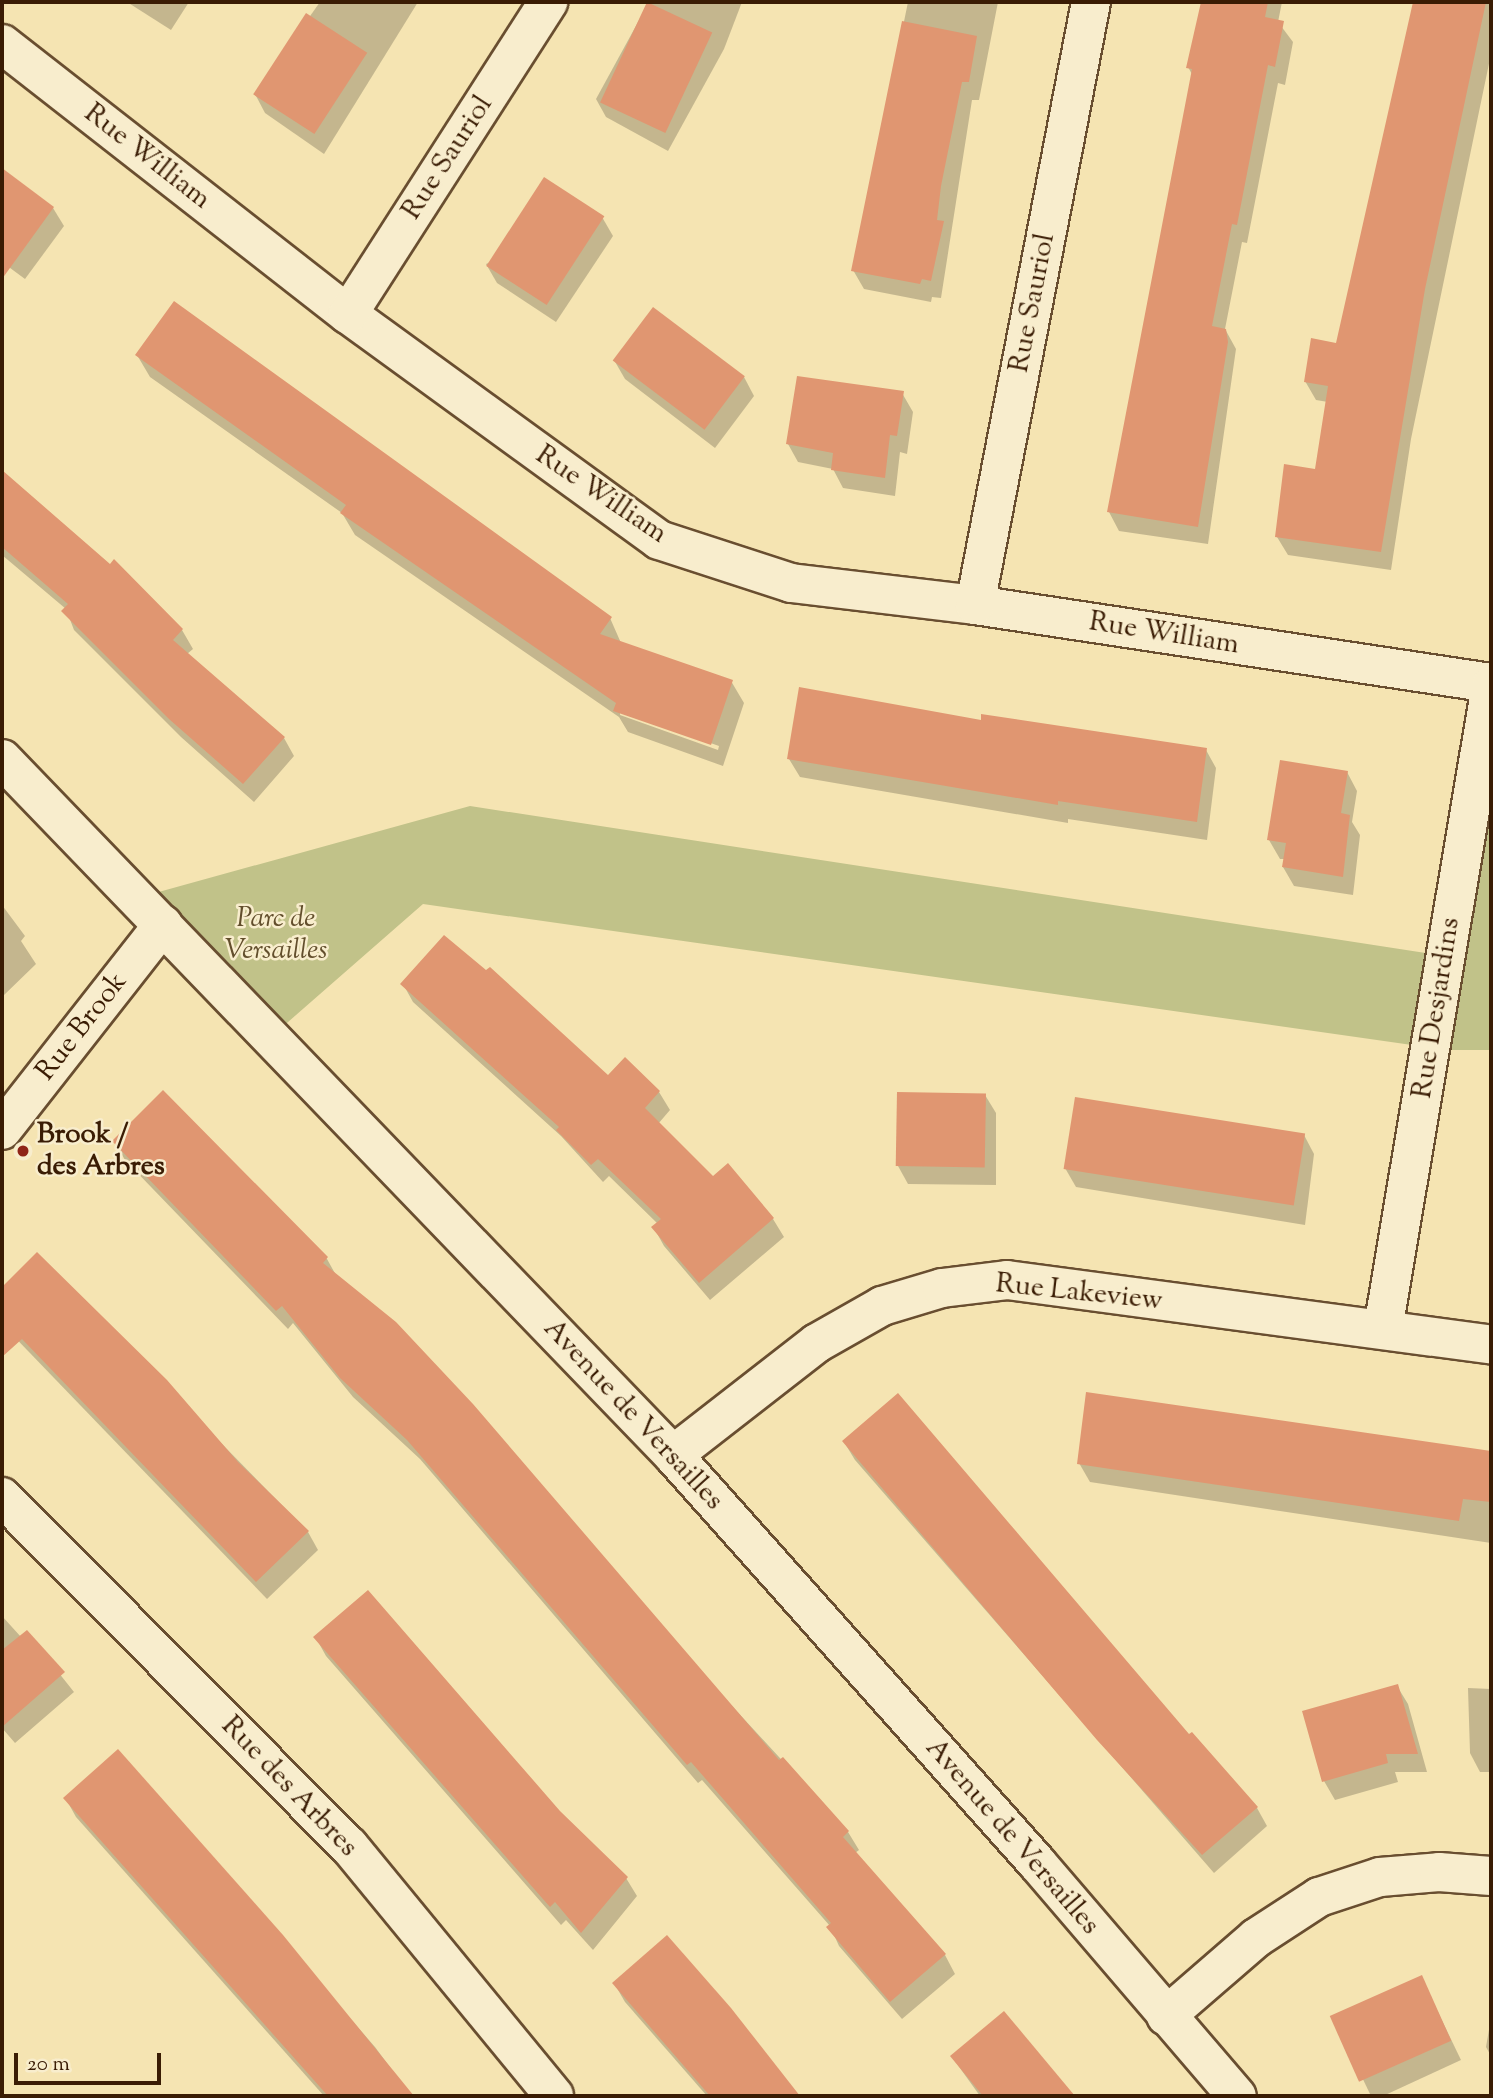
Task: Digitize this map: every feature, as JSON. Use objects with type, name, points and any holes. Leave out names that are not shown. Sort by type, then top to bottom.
[{"type":"street","name":"Rue Sauriol","points":[[348,314],[548,2]]},
{"type":"street","name":"Rue Sauriol","points":[[975,605],[1091,2]]},
{"type":"street","name":"Rue William","points":[[2,44],[348,314],[659,540],[791,583],[975,605],[1491,685]]},
{"type":"street","name":"Rue Desjardins","points":[[1382,1329],[1491,685]]},
{"type":"street","name":"Avenue de Versailles","points":[[2,759],[673,1454],[1037,1863],[1166,2017],[1237,2096]]},
{"type":"street","name":"Rue Brook","points":[[2,1130],[163,925]]},
{"type":"street","name":"Rue Lakeview","points":[[673,1454],[817,1343],[882,1306],[942,1287],[1007,1280],[1491,1345]]},
{"type":"street","name":"Rue des Arbres","points":[[2,1497],[349,1846],[554,2096]]},
{"type":"street","points":[[1166,2017],[1256,1938],[1319,1896],[1380,1877],[1439,1872],[1491,1876]]},
{"type":"green space","name":"Parc de Versailles","points":[[1491,686],[1491,1050],[1447,1050],[423,904],[272,1036],[137,898],[470,806],[1445,956]]},
{"type":"building","points":[[647,2],[712,32],[665,133],[600,103]]},
{"type":"building","points":[[1201,2],[1268,2],[1265,17],[1284,21],[1275,67],[1268,65],[1237,225],[1232,224],[1212,326],[1226,329],[1228,342],[1198,527],[1107,512],[1192,69],[1186,68]]},
{"type":"building","points":[[1413,2],[1486,2],[1425,289],[1381,552],[1275,537],[1284,464],[1315,469],[1328,386],[1304,382],[1311,338],[1336,343]]},
{"type":"building","points":[[306,13],[367,53],[314,134],[253,94]]},
{"type":"building","points":[[902,21],[977,36],[969,82],[962,82],[941,186],[937,220],[944,221],[931,281],[922,279],[920,284],[851,271]]},
{"type":"building","points":[[2,168],[54,207],[2,279]]},
{"type":"building","points":[[544,177],[604,216],[547,305],[486,266]]},
{"type":"building","points":[[174,301],[612,617],[600,634],[733,680],[711,745],[613,711],[616,703],[340,513],[346,505],[135,355]]},
{"type":"building","points":[[653,307],[745,376],[705,430],[613,361]]},
{"type":"building","points":[[797,376],[904,391],[897,436],[890,435],[885,478],[831,470],[833,453],[786,444]]},
{"type":"building","points":[[2,470],[110,564],[114,559],[183,629],[173,640],[285,737],[243,784],[169,719],[61,611],[68,604],[2,547]]},
{"type":"building","points":[[799,687],[981,720],[981,714],[1207,748],[1197,822],[1058,801],[1058,805],[787,759]]},
{"type":"building","points":[[1280,760],[1348,771],[1341,813],[1350,815],[1343,877],[1282,867],[1286,843],[1267,840]]},
{"type":"building","points":[[444,935],[486,970],[490,967],[608,1075],[625,1057],[660,1091],[645,1108],[713,1176],[728,1163],[774,1218],[699,1283],[651,1227],[661,1219],[598,1159],[591,1165],[556,1130],[559,1127],[400,984]]},
{"type":"building","points":[[163,1090],[328,1257],[323,1263],[396,1322],[473,1404],[779,1760],[783,1757],[849,1831],[843,1837],[946,1954],[890,2002],[826,1927],[831,1923],[691,1762],[687,1765],[407,1440],[340,1378],[282,1306],[276,1311],[112,1141]]},
{"type":"building","points":[[897,1092],[986,1094],[985,1168],[896,1166]]},
{"type":"building","points":[[1075,1097],[1305,1133],[1294,1206],[1064,1169]]},
{"type":"building","points":[[37,1252],[167,1380],[238,1462],[309,1531],[256,1582],[22,1339],[2,1357],[2,1287]]},
{"type":"building","points":[[1086,1392],[1491,1451],[1491,1502],[1463,1499],[1459,1521],[1077,1464]]},
{"type":"building","points":[[898,1393],[1189,1734],[1192,1732],[1258,1807],[1202,1855],[1097,1740],[842,1441]]},
{"type":"building","points":[[368,1590],[560,1811],[628,1877],[581,1933],[555,1902],[550,1907],[313,1637]]},
{"type":"building","points":[[27,1630],[65,1672],[2,1727],[2,1650]]},
{"type":"building","points":[[1398,1684],[1418,1754],[1386,1754],[1388,1763],[1322,1782],[1302,1711]]},
{"type":"building","points":[[118,1749],[283,1935],[414,2096],[328,2096],[63,1798]]},
{"type":"building","points":[[667,1935],[731,2008],[800,2096],[710,2096],[612,1983]]},
{"type":"building","points":[[1422,1975],[1451,2041],[1359,2082],[1330,2016]]},
{"type":"building","points":[[1004,2011],[1075,2096],[983,2096],[950,2056]]},
{"type":"place","name":"Brook / des Arbres","points":[[23,1151]]}]
